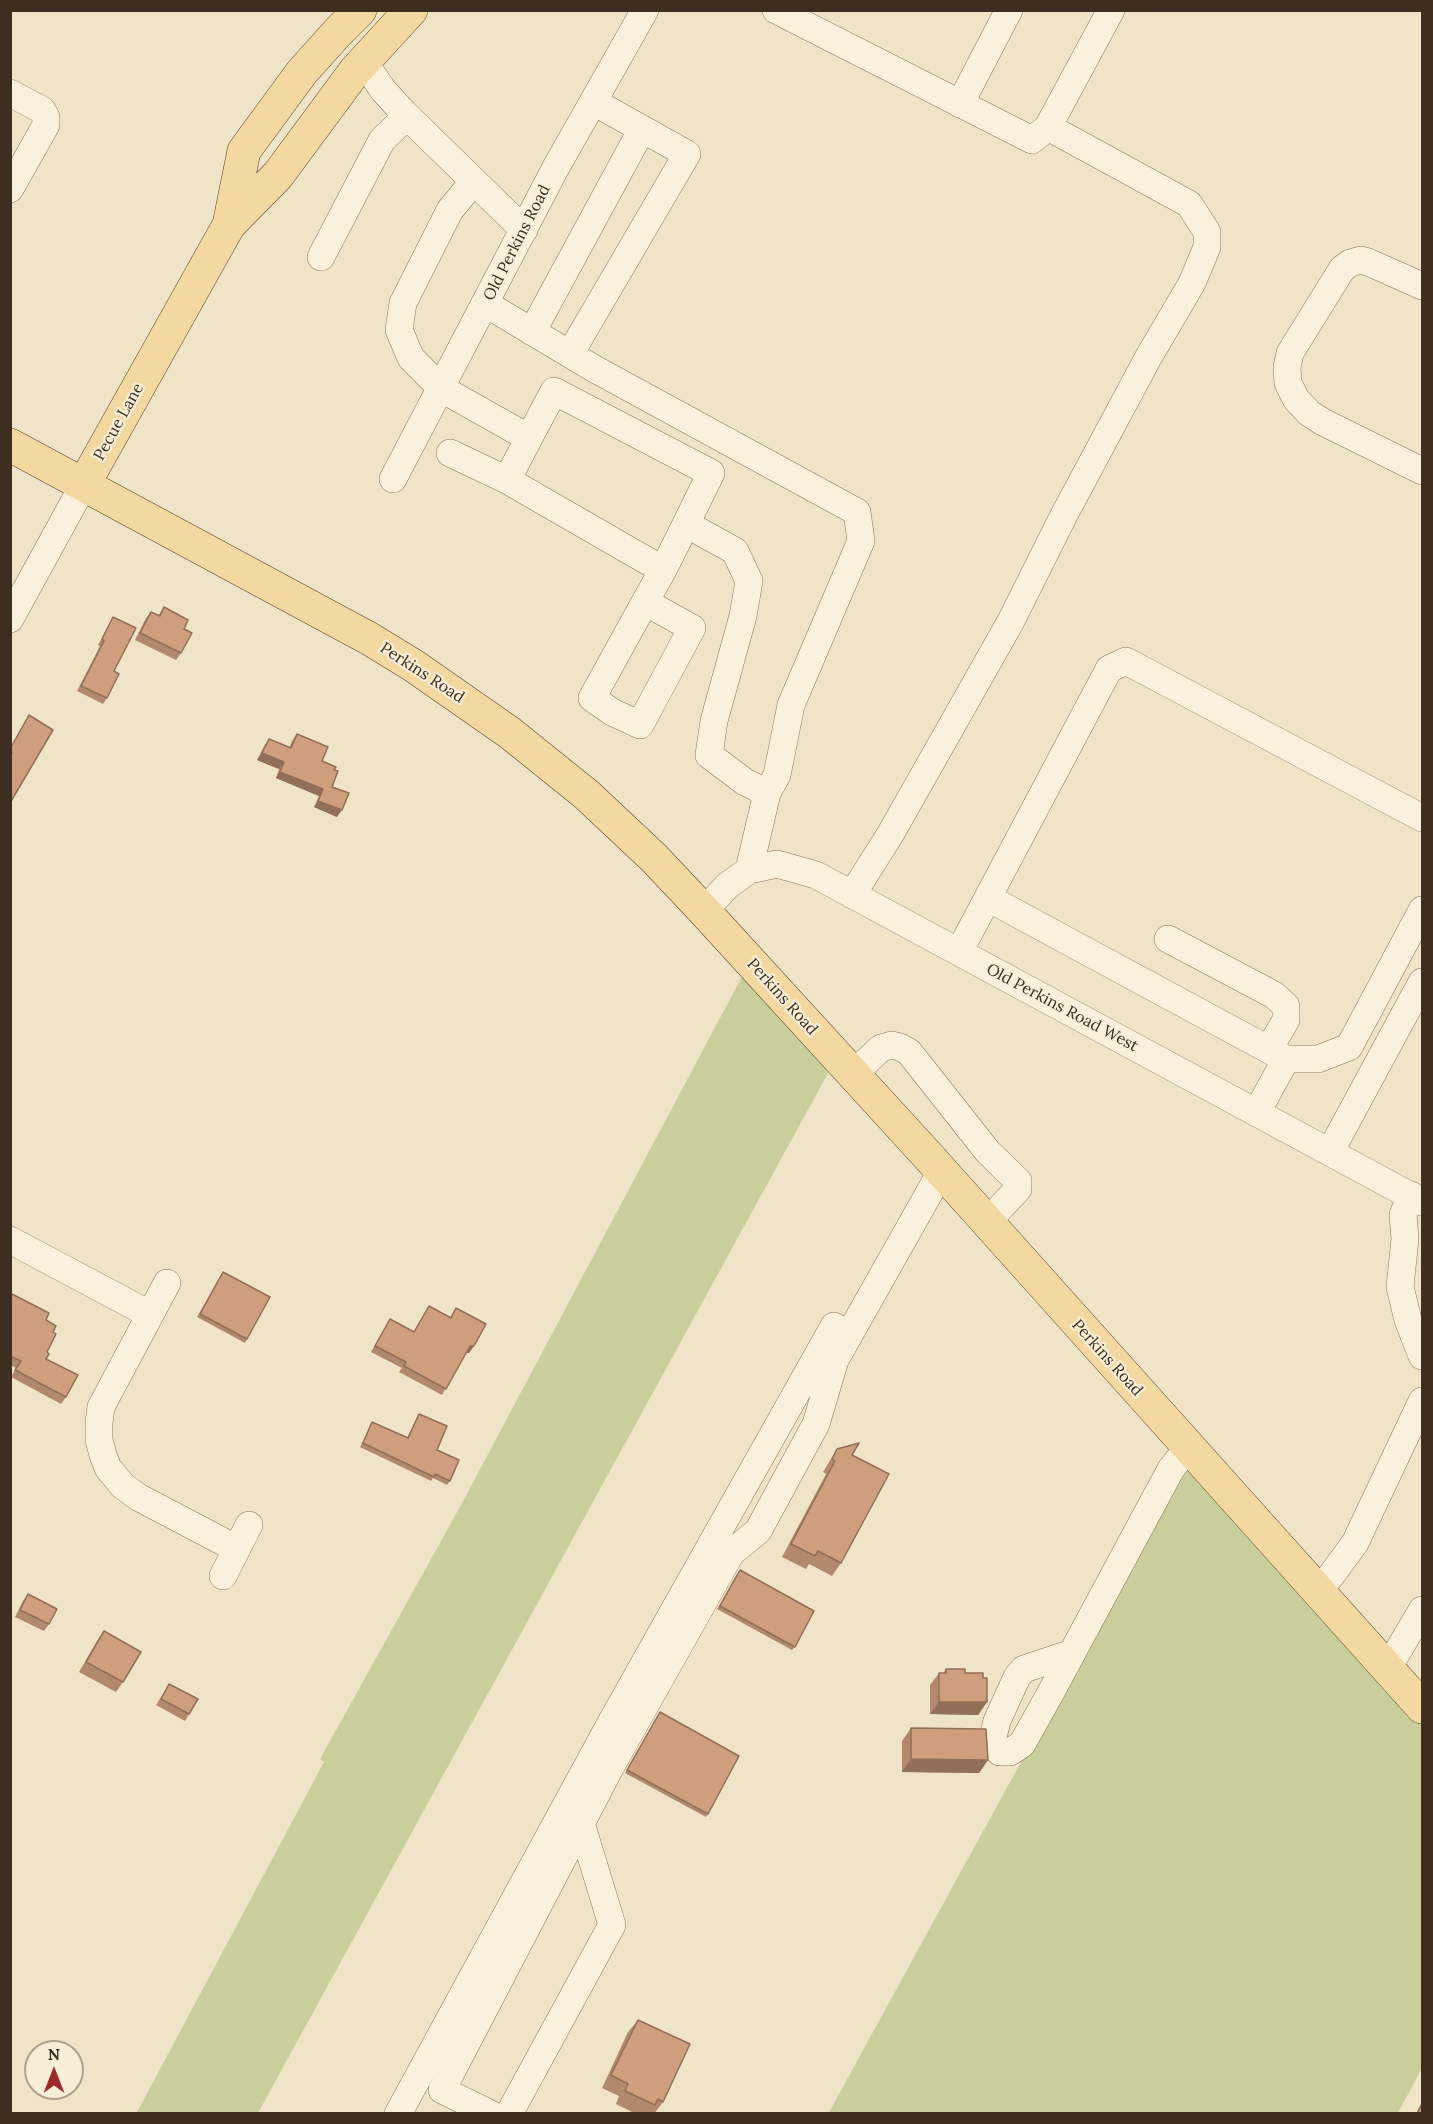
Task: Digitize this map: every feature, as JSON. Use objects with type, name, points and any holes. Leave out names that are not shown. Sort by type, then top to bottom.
[{"type":"main road","name":"Pecue Lane","points":[[229,225],[244,150],[302,72],[360,10]]},
{"type":"main road","name":"Pecue Lane","points":[[84,484],[229,225],[278,175],[364,62],[411,10]]},
{"type":"main road","name":"Perkins Road","points":[[10,445],[325,614],[422,672],[510,733],[587,795],[654,858],[704,911],[1422,1707]]},
{"type":"street","name":"Old Perkins Road","points":[[393,479],[555,169],[645,10]]},
{"type":"street","points":[[776,10],[809,18],[960,104],[1032,140],[1048,127],[1111,10]]},
{"type":"street","points":[[960,104],[1009,10]]},
{"type":"street","points":[[364,62],[383,90],[407,116],[524,230]]},
{"type":"street","points":[[10,93],[42,110],[46,117],[46,125],[20,152],[10,189]]},
{"type":"street","points":[[570,354],[687,154],[594,102]]},
{"type":"street","points":[[321,257],[382,140],[407,116]]},
{"type":"street","points":[[852,894],[891,833],[1011,621],[1064,515],[1148,358],[1192,283],[1207,247],[1207,232],[1189,204],[1048,127]]},
{"type":"street","points":[[532,332],[642,129]]},
{"type":"street","points":[[474,181],[450,210],[403,303],[399,330],[411,358],[442,389],[530,438]]},
{"type":"street","points":[[1422,286],[1368,262],[1361,260],[1350,263],[1342,269],[1290,353],[1287,367],[1288,383],[1296,399],[1309,412],[1323,422],[1422,471]]},
{"type":"street","points":[[486,304],[570,354],[857,512],[861,541],[791,705],[777,775],[767,793],[749,870]]},
{"type":"street","points":[[507,480],[554,391],[711,473],[645,602]]},
{"type":"street","points":[[450,453],[507,480],[663,570]]},
{"type":"street","name":"Pecue Lane","points":[[10,619],[84,484]]},
{"type":"street","points":[[686,524],[735,551],[749,581],[743,616],[714,721],[709,755],[745,782],[767,793]]},
{"type":"street","points":[[959,952],[1109,669],[1126,661],[1422,818]]},
{"type":"street","name":"Old Perkins Road West","points":[[704,911],[727,886],[749,870],[777,864],[816,875],[1417,1198]]},
{"type":"street","points":[[988,898],[1277,1054],[1318,1059],[1349,1047],[1422,910]]},
{"type":"street","points":[[1168,939],[1274,995],[1286,1006],[1286,1020],[1277,1054],[1257,1112]]},
{"type":"street","points":[[1330,1152],[1422,982]]},
{"type":"street","points":[[852,1074],[881,1048],[892,1045],[909,1053],[988,1152],[1018,1181],[1018,1189],[986,1224]]},
{"type":"street","points":[[491,2114],[442,2090],[611,1766],[731,1553],[758,1531],[816,1424],[835,1360],[935,1165]]},
{"type":"street","points":[[398,2114],[613,1719],[935,1165]]},
{"type":"street","points":[[1417,1198],[1403,1215],[1405,1239],[1400,1287],[1408,1320],[1422,1356]]},
{"type":"street","points":[[10,1240],[149,1314]]},
{"type":"street","points":[[168,1283],[149,1314],[101,1407],[99,1440],[108,1468],[123,1486],[138,1497],[237,1549]]},
{"type":"street","points":[[1319,1592],[1355,1544],[1422,1401]]},
{"type":"street","points":[[1072,1653],[1171,1469],[1188,1447]]},
{"type":"street","points":[[223,1576],[249,1525]]},
{"type":"street","points":[[1388,1668],[1422,1610]]},
{"type":"street","points":[[508,2114],[612,1925],[581,1823]]},
{"type":"green space","points":[[746,969],[832,1066],[258,2113],[136,2114],[324,1762],[320,1759],[461,1505]]},
{"type":"green space","points":[[1187,1459],[1422,1722],[1422,2068],[1398,2113],[828,2114]]},
{"type":"building","points":[[164,607],[188,620],[184,629],[192,633],[181,653],[140,633],[151,612],[160,616]]},
{"type":"building","points":[[113,617],[136,628],[114,671],[119,674],[107,698],[81,686],[104,641],[102,639]]},
{"type":"building","points":[[29,715],[53,730],[10,803],[10,756],[12,753],[10,749]]},
{"type":"building","points":[[297,734],[328,747],[322,761],[336,767],[334,770],[338,771],[332,787],[349,793],[342,810],[318,801],[323,789],[280,772],[284,762],[262,753],[269,739],[291,748]]},
{"type":"building","points":[[223,1272],[270,1297],[247,1339],[200,1314]]},
{"type":"building","points":[[10,1293],[49,1313],[46,1320],[56,1326],[53,1332],[56,1334],[46,1359],[78,1375],[66,1397],[15,1370],[21,1361],[10,1356]]},
{"type":"building","points":[[429,1306],[451,1318],[456,1308],[486,1324],[474,1346],[470,1346],[446,1389],[404,1366],[406,1362],[375,1346],[390,1319],[414,1332]]},
{"type":"building","points":[[419,1414],[447,1426],[437,1450],[459,1460],[450,1481],[435,1474],[434,1477],[363,1443],[372,1422],[408,1438]]},
{"type":"building","points":[[859,1443],[852,1455],[889,1474],[841,1563],[818,1551],[815,1556],[791,1544],[835,1461],[832,1459],[837,1449]]},
{"type":"building","points":[[740,1570],[814,1611],[795,1647],[720,1606]]},
{"type":"building","points":[[28,1594],[57,1609],[49,1624],[20,1610]]},
{"type":"building","points":[[104,1631],[141,1652],[123,1682],[86,1662]]},
{"type":"building","points":[[946,1669],[965,1669],[965,1673],[983,1673],[983,1678],[987,1678],[987,1702],[939,1702],[939,1673],[946,1673]]},
{"type":"building","points":[[169,1684],[198,1699],[189,1714],[161,1699]]},
{"type":"building","points":[[660,1712],[739,1756],[708,1814],[627,1770]]},
{"type":"building","points":[[911,1728],[986,1729],[988,1760],[911,1759]]},
{"type":"building","points":[[638,2020],[690,2044],[663,2102],[658,2099],[655,2105],[625,2091],[628,2084],[611,2075]]},
{"type":"building","points":[[1422,2104],[1422,2114],[1417,2114]]}]
